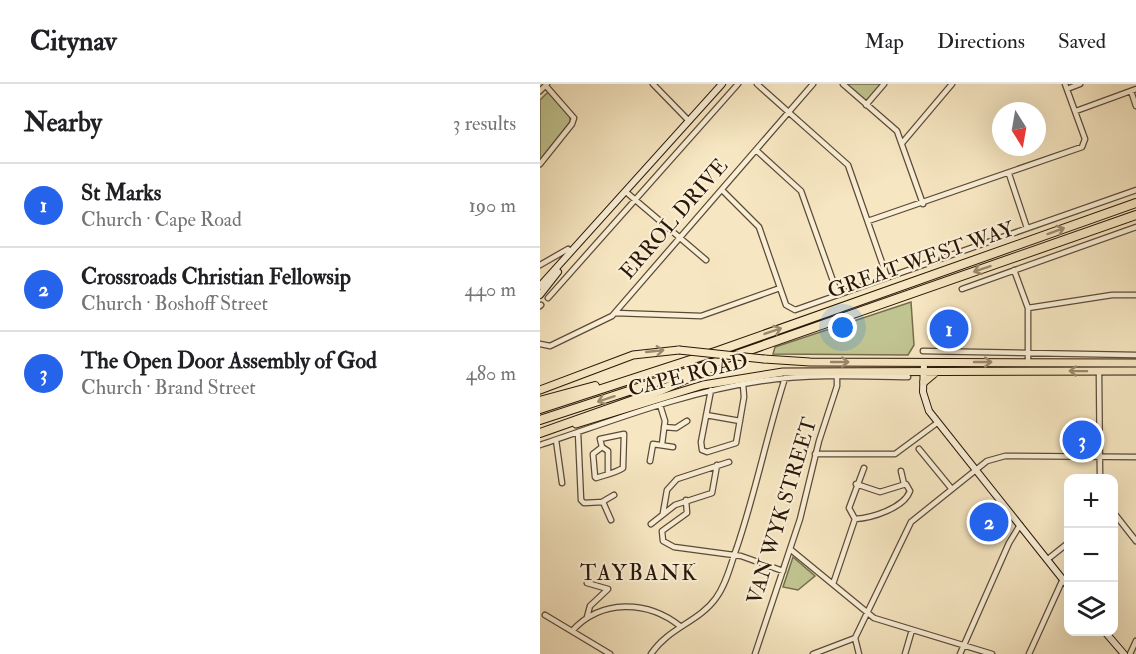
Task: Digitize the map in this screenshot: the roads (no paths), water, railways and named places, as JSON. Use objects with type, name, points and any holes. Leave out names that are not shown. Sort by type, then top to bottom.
[{"type":"highway","name":"GREAT WEST WAY","points":[[718,351],[1136,203]]},
{"type":"highway","name":"GREAT WEST WAY","points":[[754,349],[1136,215]]},
{"type":"highway","points":[[540,420],[754,349]]},
{"type":"highway","points":[[540,434],[659,391],[754,349]]},
{"type":"highway","points":[[540,401],[718,351]]},
{"type":"highway","points":[[540,409],[718,351]]},
{"type":"main road","points":[[540,286],[720,84]]},
{"type":"main road","points":[[540,295],[569,251]]},
{"type":"main road","name":"CAPE ROAD","points":[[540,390],[633,355],[679,350],[764,359],[1136,363]]},
{"type":"main road","points":[[924,362],[923,383],[926,406],[937,423],[1065,582]]},
{"type":"main road","name":"CAPE ROAD","points":[[540,434],[678,391],[732,378],[803,370],[1136,372]]},
{"type":"main road","points":[[914,370],[923,383]]},
{"type":"main road","points":[[923,383],[931,374],[941,370]]},
{"type":"main road","points":[[1108,636],[1124,654]]},
{"type":"street","points":[[653,84],[688,120]]},
{"type":"street","points":[[548,298],[738,84]]},
{"type":"street","points":[[757,84],[848,165],[887,277]]},
{"type":"street","name":"ERROL DRIVE","points":[[540,344],[552,345],[615,313],[813,84]]},
{"type":"street","points":[[843,84],[891,125],[903,142],[923,204]]},
{"type":"street","points":[[866,105],[884,84]]},
{"type":"street","points":[[903,142],[952,84]]},
{"type":"street","points":[[868,221],[923,204],[1082,147],[1085,139],[1066,86],[1080,84]]},
{"type":"street","points":[[540,91],[547,85],[574,118],[540,164]]},
{"type":"street","points":[[1076,111],[1133,90],[1136,106]]},
{"type":"street","points":[[756,150],[801,191],[838,295]]},
{"type":"street","points":[[1009,174],[1027,228]]},
{"type":"street","points":[[615,313],[701,316],[780,288],[758,224],[722,190]]},
{"type":"street","name":"GREAT WEST WAY","points":[[780,288],[790,309],[797,309],[1136,190]]},
{"type":"street","points":[[626,192],[706,260]]},
{"type":"street","name":"GREAT WEST WAY","points":[[962,289],[1136,227]]},
{"type":"street","points":[[540,265],[569,251]]},
{"type":"street","points":[[1014,270],[1028,308],[1028,362]]},
{"type":"street","points":[[1028,308],[1112,295],[1136,295]]},
{"type":"street","points":[[922,351],[1136,355]]},
{"type":"street","points":[[1100,372],[1100,474]]},
{"type":"street","name":"VAN WYK STREET","points":[[755,654],[805,504],[815,454],[837,386],[837,376]]},
{"type":"street","points":[[540,445],[660,405],[711,390],[743,384],[785,378],[908,376]]},
{"type":"street","points":[[651,654],[663,638],[697,617],[716,599],[734,555],[757,484],[768,430],[785,378]]},
{"type":"street","points":[[711,390],[701,448],[706,453],[736,444],[744,395],[743,384]]},
{"type":"street","points":[[660,405],[664,427],[662,444]]},
{"type":"street","points":[[706,415],[740,421]]},
{"type":"street","points":[[664,427],[676,428],[687,421]]},
{"type":"street","points":[[815,454],[895,454],[937,423]]},
{"type":"street","points":[[596,426],[602,447],[608,451],[608,474]]},
{"type":"street","points":[[578,432],[581,500],[584,503],[602,502],[614,495]]},
{"type":"street","points":[[600,439],[618,433],[624,436],[623,467],[596,477],[593,475],[592,454],[602,447]]},
{"type":"street","points":[[556,440],[562,483]]},
{"type":"street","points":[[650,461],[652,446],[662,444],[673,447]]},
{"type":"street","points":[[920,449],[951,488]]},
{"type":"street","points":[[813,654],[855,638],[868,615],[908,526],[975,469],[997,457],[1136,457]]},
{"type":"street","points":[[663,513],[667,490],[674,482],[729,462]]},
{"type":"street","points":[[651,524],[663,513],[686,500],[712,493],[717,465]]},
{"type":"street","points":[[833,584],[855,519],[849,508],[856,484],[864,468]]},
{"type":"street","points":[[855,519],[874,515],[903,501],[910,493],[904,484],[901,471]]},
{"type":"street","points":[[856,484],[880,492],[904,484]]},
{"type":"street","points":[[686,500],[687,513],[661,533],[663,541],[674,547],[734,555],[783,571]]},
{"type":"street","points":[[602,502],[611,520]]},
{"type":"street","points":[[1118,519],[1136,541]]},
{"type":"street","points":[[960,654],[1009,543],[1020,525]]},
{"type":"street","points":[[1048,559],[1064,546]]},
{"type":"street","points":[[790,549],[868,615],[992,654]]},
{"type":"street","points":[[1029,654],[1063,579]]},
{"type":"street","points":[[587,583],[608,589],[590,606],[587,617]]},
{"type":"street","points":[[572,631],[587,617],[628,605],[663,614],[680,626]]},
{"type":"street","points":[[545,615],[610,654]]},
{"type":"street","points":[[904,654],[912,630]]},
{"type":"street","points":[[855,638],[859,654]]},
{"type":"street","points":[[1130,654],[1136,640]]},
{"type":"place","name":"St Marks","points":[[949,329]]},
{"type":"place","name":"The Open Door Assembly of God","points":[[1082,440]]},
{"type":"place","name":"Crossroads Christian Fellowsip","points":[[989,522]]},
{"type":"district","name":"TAYBANK","points":[[639,573]]}]
